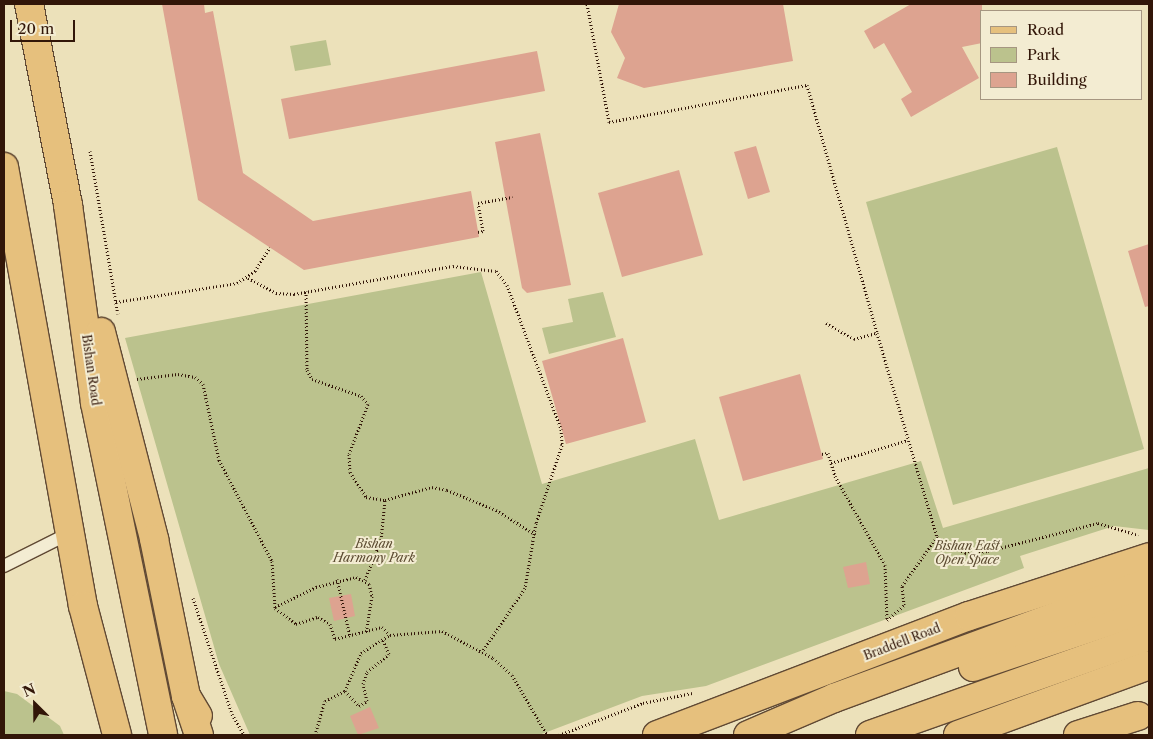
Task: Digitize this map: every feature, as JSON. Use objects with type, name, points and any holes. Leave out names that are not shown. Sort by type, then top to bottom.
[{"type":"main road","name":"Bishan Road","points":[[29,4],[68,205],[95,403],[163,735]]},
{"type":"main road","points":[[4,167],[70,533],[106,709],[115,735]]},
{"type":"main road","points":[[68,205],[154,539],[186,696],[199,735]]},
{"type":"main road","name":"Braddell Road","points":[[657,735],[1147,547]]},
{"type":"main road","points":[[779,735],[1100,611],[1149,582]]},
{"type":"main road","points":[[748,735],[1100,611],[1149,608]]},
{"type":"main road","points":[[870,735],[1149,636]]},
{"type":"main road","points":[[958,735],[1139,669]]},
{"type":"main road","points":[[186,696],[210,735]]},
{"type":"main road","points":[[1078,735],[1144,714]]},
{"type":"main road","points":[[1102,735],[1144,714]]},
{"type":"lane","points":[[4,566],[70,533]]},
{"type":"path","points":[[587,4],[609,122],[807,85],[876,333],[937,537],[964,553],[988,551],[1098,523],[1147,547]]},
{"type":"path","points":[[478,232],[483,231],[478,203],[512,196]]},
{"type":"path","points":[[248,278],[270,247]]},
{"type":"path","points":[[116,302],[248,278],[276,293],[306,291],[453,266],[482,268],[501,277],[560,429],[556,471],[535,534],[525,588],[482,652]]},
{"type":"path","points":[[306,291],[307,370],[322,384],[365,398],[367,410],[349,454],[350,472],[366,498],[385,500],[415,489],[447,490],[496,510],[535,534]]},
{"type":"path","points":[[826,323],[854,339],[876,333]]},
{"type":"path","points":[[130,381],[178,374],[195,377],[203,384],[221,466],[272,561],[275,608],[296,624],[318,617],[330,624],[335,639],[382,627],[390,635]]},
{"type":"path","points":[[831,464],[908,440]]},
{"type":"path","points":[[822,454],[828,453],[831,464],[884,565],[887,621]]},
{"type":"path","points":[[366,632],[372,596],[365,580],[381,540],[385,500]]},
{"type":"path","points":[[878,624],[887,621],[904,605],[902,586],[937,537]]},
{"type":"path","points":[[275,608],[337,579],[365,580]]},
{"type":"path","points":[[337,579],[350,636]]},
{"type":"path","points":[[315,735],[325,701],[345,691],[360,653],[382,638],[390,635],[442,631],[482,652],[512,675],[547,735]]},
{"type":"path","points":[[345,691],[358,706],[367,701],[363,684],[367,672],[389,654],[382,638]]},
{"type":"path","points":[[559,735],[642,702],[701,692]]},
{"type":"green space","points":[[326,40],[331,65],[295,71],[290,46]]},
{"type":"green space","points":[[1057,147],[1144,449],[953,505],[866,202]]},
{"type":"green space","name":"Bishan Harmony Park","points":[[481,272],[542,484],[695,439],[719,520],[921,461],[943,528],[1149,468],[1149,530],[1114,526],[1020,556],[1024,568],[706,686],[642,696],[539,735],[250,735],[219,664],[125,338]]},
{"type":"green space","points":[[603,292],[616,337],[549,354],[542,328],[573,322],[568,299]]},
{"type":"green space","points":[[4,691],[17,694],[60,726],[64,735],[4,735]]},
{"type":"building","points":[[162,4],[204,4],[205,13],[213,11],[243,173],[313,221],[471,191],[479,237],[304,270],[198,200]]},
{"type":"building","points":[[619,4],[783,4],[793,61],[644,88],[617,78],[625,58],[611,32]]},
{"type":"building","points":[[911,4],[982,4],[982,10],[980,10],[980,43],[962,47],[979,78],[911,117],[901,99],[912,92],[884,43],[874,49],[864,31]]},
{"type":"building","points":[[537,51],[545,91],[289,139],[281,99]]},
{"type":"building","points":[[540,133],[571,285],[527,293],[522,288],[495,142]]},
{"type":"building","points":[[756,146],[770,192],[748,199],[734,152]]},
{"type":"building","points":[[679,170],[703,255],[622,277],[598,193]]},
{"type":"building","points":[[1149,244],[1149,306],[1145,307],[1128,251]]},
{"type":"building","points":[[623,338],[646,422],[566,444],[542,361]]},
{"type":"building","points":[[800,374],[823,459],[743,481],[719,397]]},
{"type":"building","points":[[866,562],[870,584],[848,588],[843,567]]},
{"type":"building","points":[[351,594],[355,616],[334,621],[329,598]]},
{"type":"building","points":[[370,707],[379,728],[358,735],[350,716]]},
{"type":"park label","name":"Bishan East Open Space","points":[[967,553]]}]
